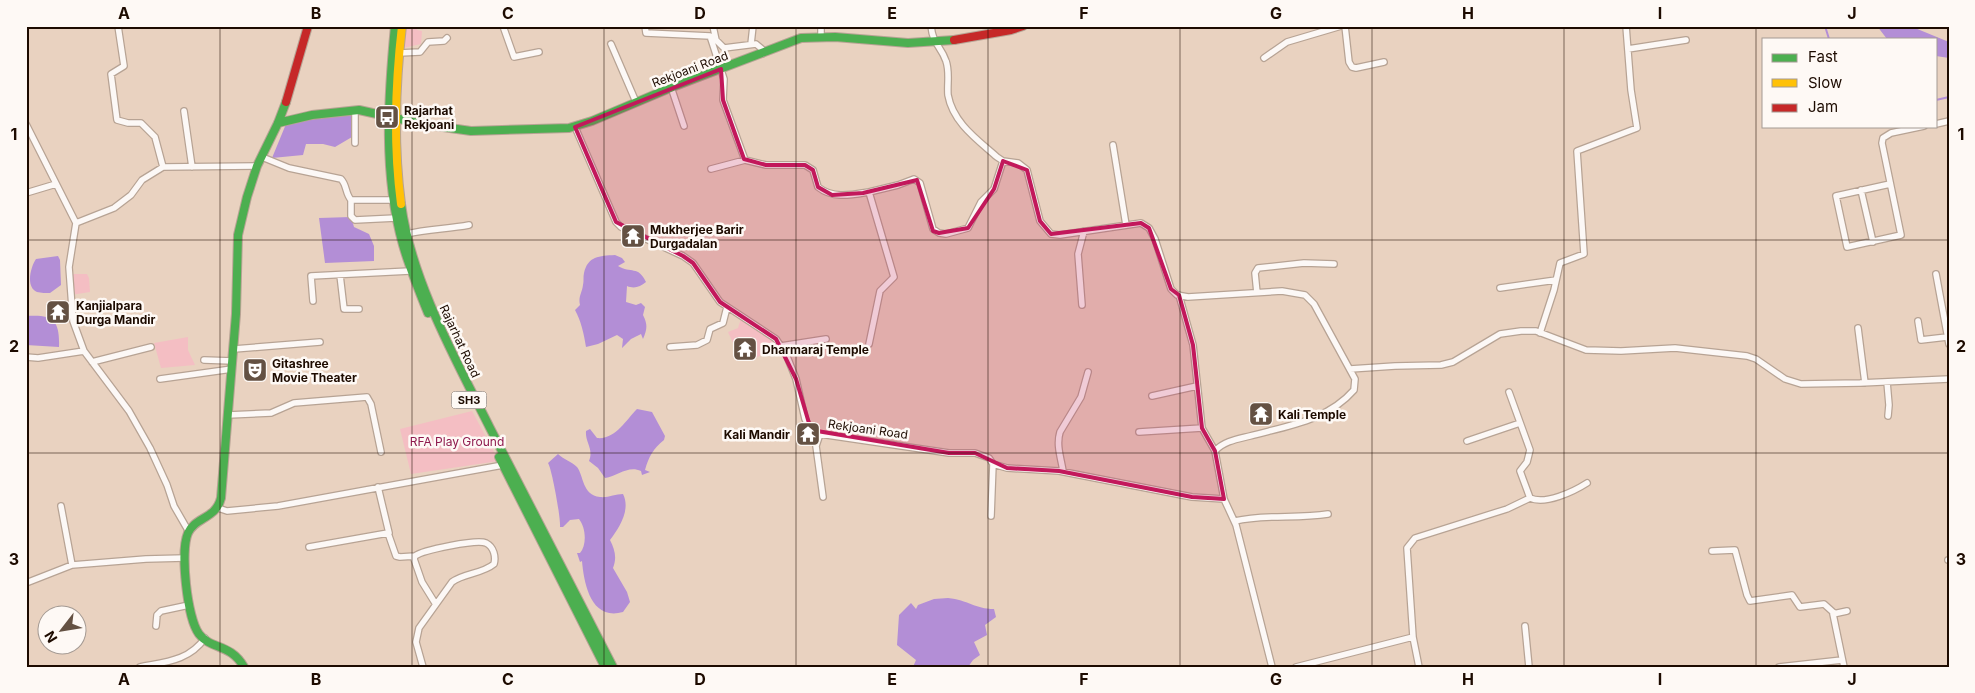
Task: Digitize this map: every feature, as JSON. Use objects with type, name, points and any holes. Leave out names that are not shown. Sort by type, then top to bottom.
[{"type":"street","points":[[118,26],[124,66],[111,74],[117,120],[128,123],[141,123],[155,137],[163,168]]},
{"type":"street","points":[[189,532],[218,508],[222,494],[234,349],[238,235],[247,197],[258,166],[278,123],[308,26]]},
{"type":"street","name":"Rajarhat Road","points":[[395,26],[390,70],[393,200],[410,271],[418,292],[471,403],[605,667]]},
{"type":"street","name":"Rajarhat Road","points":[[402,26],[391,117],[398,188],[407,234],[424,288],[487,424],[613,667]]},
{"type":"street","points":[[503,26],[514,57],[539,52]]},
{"type":"street","points":[[645,26],[646,33],[710,36],[724,79],[723,100],[744,160]]},
{"type":"street","points":[[713,26],[716,40],[724,48],[756,44],[762,49],[762,54]]},
{"type":"street","points":[[751,44],[753,26]]},
{"type":"street","points":[[820,26],[821,35]]},
{"type":"street","points":[[931,26],[934,43],[946,59],[949,97],[953,110],[960,122],[1003,161],[1018,163],[1027,170],[1037,213],[1045,229],[1051,234],[1060,235],[1141,224],[1149,228],[1155,239],[1171,289],[1179,295],[1188,297],[1257,292],[1288,292],[1305,295],[1309,298],[1355,379],[1354,390],[1338,404],[1309,421],[1231,441],[1215,450]]},
{"type":"street","name":"Rekjoani Road","points":[[278,123],[312,115],[367,111],[450,129],[471,131],[562,129],[575,126],[671,87],[801,38],[821,35],[894,43],[934,43],[1011,30],[1023,26]]},
{"type":"street","points":[[1264,58],[1287,42],[1343,26],[1349,62],[1352,67],[1356,68],[1384,62]]},
{"type":"street","points":[[1540,333],[1550,306],[1560,263],[1584,254],[1577,151],[1637,128],[1626,26]]},
{"type":"street","points":[[399,53],[420,52],[428,42],[444,41],[447,38]]},
{"type":"street","points":[[1628,49],[1686,40]]},
{"type":"street","points":[[611,44],[636,102]]},
{"type":"street","points":[[671,87],[684,126]]},
{"type":"street","points":[[184,111],[192,167]]},
{"type":"street","points":[[354,143],[355,111]]},
{"type":"street","points":[[26,124],[76,223],[69,267],[73,321],[84,351],[129,411],[150,448],[167,485],[174,506],[189,532],[185,558],[189,605],[193,624],[200,635],[230,650],[238,657],[244,667]]},
{"type":"street","name":"Rekjoani Road","points":[[575,126],[616,222],[629,232],[683,256],[693,263],[715,296],[726,307],[742,315],[776,339],[796,379],[805,419],[811,430],[820,434],[906,445],[949,453],[975,453],[989,458],[993,464],[1008,468],[1063,471],[1192,497],[1224,499]]},
{"type":"street","points":[[1890,184],[1836,196],[1847,246],[1901,235],[1882,138],[1891,133],[1915,128]]},
{"type":"street","points":[[1113,144],[1126,225]]},
{"type":"street","points":[[262,157],[289,168],[302,169],[341,179],[345,183],[347,194],[351,200],[351,216],[355,220],[396,218]]},
{"type":"street","points":[[711,169],[744,160],[766,165],[806,166],[813,170],[818,187],[832,195],[841,196],[869,192],[914,179],[920,183],[933,229],[939,233],[946,234],[968,228],[981,202],[994,189],[1003,161]]},
{"type":"street","points":[[76,223],[98,216],[122,203],[131,195],[142,180],[163,168],[258,166]]},
{"type":"street","points":[[26,193],[56,184]]},
{"type":"street","points":[[1861,190],[1873,242]]},
{"type":"street","points":[[869,192],[894,277],[880,291],[869,344]]},
{"type":"street","points":[[351,200],[393,200]]},
{"type":"street","points":[[407,234],[423,230],[469,225]]},
{"type":"street","points":[[1082,305],[1078,254],[1084,232]]},
{"type":"street","points":[[1257,292],[1255,273],[1258,268],[1304,263],[1334,264]]},
{"type":"street","points":[[313,301],[311,276],[410,271]]},
{"type":"street","points":[[340,274],[344,309],[359,310]]},
{"type":"street","points":[[1936,274],[1949,344]]},
{"type":"street","points":[[1500,288],[1556,280]]},
{"type":"street","points":[[1179,295],[1193,345],[1202,428],[1215,450],[1224,499],[1235,521],[1272,667]]},
{"type":"street","points":[[670,347],[697,345],[707,340],[710,329],[723,323],[726,307]]},
{"type":"street","points":[[1918,321],[1921,340],[1947,337]]},
{"type":"street","points":[[1858,328],[1865,383]]},
{"type":"street","points":[[1350,369],[1441,365],[1452,362],[1500,334],[1521,330],[1540,333],[1586,350],[1621,352],[1675,348],[1747,356],[1756,359],[1785,379],[1801,384],[1949,379]]},
{"type":"street","points":[[781,346],[826,338]]},
{"type":"street","points":[[234,349],[320,342]]},
{"type":"street","points":[[92,362],[151,347]]},
{"type":"street","points":[[26,357],[38,358],[84,351]]},
{"type":"street","points":[[204,360],[232,365]]},
{"type":"street","points":[[160,379],[232,365]]},
{"type":"street","points":[[1063,471],[1058,438],[1082,397],[1088,372]]},
{"type":"street","points":[[1886,382],[1889,405],[1888,416]]},
{"type":"street","points":[[1152,396],[1197,386]]},
{"type":"street","points":[[1509,392],[1530,450],[1530,456],[1521,467],[1520,474],[1530,498]]},
{"type":"street","points":[[228,415],[272,413],[294,403],[367,397],[371,404],[381,452]]},
{"type":"street","points":[[1467,441],[1520,423]]},
{"type":"street","points":[[1139,432],[1202,428]]},
{"type":"street","points":[[820,434],[816,446],[823,497]]},
{"type":"street","points":[[991,516],[993,464]]},
{"type":"street","points":[[218,508],[228,512],[278,506],[503,465]]},
{"type":"street","points":[[1419,667],[1413,637],[1407,548],[1410,542],[1415,538],[1507,509],[1530,498],[1538,500],[1569,493],[1586,483]]},
{"type":"street","points":[[378,487],[396,556],[400,558],[415,556],[423,552],[460,544],[483,543],[494,552],[494,564],[490,568],[458,577],[446,587],[419,628],[416,642],[423,667]]},
{"type":"street","points":[[61,506],[72,566]]},
{"type":"street","points":[[1235,521],[1328,514]]},
{"type":"street","points":[[309,547],[389,533]]},
{"type":"street","points":[[1712,551],[1735,550],[1750,601],[1792,595],[1800,607],[1824,604],[1834,613],[1844,667]]},
{"type":"street","points":[[415,556],[414,560],[422,582],[435,603]]},
{"type":"street","points":[[26,583],[72,566],[146,559],[185,558]]},
{"type":"street","points":[[156,626],[157,614],[161,611],[189,605]]},
{"type":"street","points":[[1834,613],[1847,611]]},
{"type":"street","points":[[1525,626],[1529,667]]},
{"type":"street","points":[[1296,667],[1413,637]]},
{"type":"street","points":[[140,667],[190,654],[197,649],[205,638]]},
{"type":"street","points":[[1778,667],[1842,660]]},
{"type":"highlighted area","points":[[721,69],[723,100],[744,159],[766,165],[805,165],[813,170],[818,187],[832,195],[863,193],[917,180],[933,231],[939,233],[968,228],[994,189],[1003,161],[1027,170],[1040,221],[1051,234],[1141,223],[1149,228],[1171,289],[1179,295],[1193,345],[1202,428],[1215,451],[1224,499],[1192,497],[1059,471],[1007,468],[975,453],[949,453],[811,430],[796,379],[776,339],[720,302],[693,263],[616,222],[575,127]]},
{"type":"green space","points":[[406,26],[417,26],[417,30],[422,31],[421,44],[403,48]]},
{"type":"green space","points":[[70,274],[87,274],[90,292],[71,295]]},
{"type":"green space","points":[[742,315],[776,339],[786,354],[767,352],[754,359],[741,360],[728,332],[738,328]]},
{"type":"green space","points":[[188,337],[188,350],[195,365],[161,368],[154,343]]},
{"type":"green space","name":"RFA Play Ground","points":[[472,411],[499,461],[411,474],[400,429]]},
{"type":"shaded area","points":[[1877,26],[1910,26],[1949,42],[1949,58],[1938,56],[1938,38],[1886,38]]},
{"type":"shaded area","points":[[353,114],[352,137],[335,147],[323,144],[306,144],[303,155],[272,158],[286,124],[294,120]]},
{"type":"shaded area","points":[[351,217],[354,227],[369,234],[374,246],[374,261],[325,263],[319,218]]},
{"type":"shaded area","points":[[615,255],[622,258],[625,262],[618,266],[640,273],[646,282],[637,287],[627,286],[626,302],[636,305],[641,303],[645,307],[643,315],[646,327],[643,339],[641,334],[631,339],[622,348],[623,339],[617,335],[598,344],[586,347],[582,328],[575,310],[580,305],[579,300],[584,273],[591,260]]},
{"type":"shaded area","points":[[58,256],[60,260],[61,285],[50,293],[37,292],[31,286],[30,281],[34,262],[36,259]]},
{"type":"shaded area","points":[[26,316],[43,316],[53,321],[58,330],[59,347],[26,345]]},
{"type":"shaded area","points":[[637,409],[652,412],[665,436],[648,461],[645,470],[650,472],[642,475],[641,471],[632,469],[605,478],[598,468],[589,461],[590,449],[586,431],[590,429],[597,438],[609,436],[615,433]]},
{"type":"shaded area","points":[[558,454],[577,467],[584,485],[594,496],[603,497],[623,494],[626,506],[625,512],[610,540],[615,554],[613,568],[627,592],[630,602],[623,612],[612,613],[603,611],[596,606],[587,590],[582,561],[580,562],[577,553],[580,553],[582,550],[585,541],[583,527],[579,519],[570,520],[563,527],[560,527],[556,494],[548,463]]},
{"type":"shaded area","points":[[948,598],[982,608],[994,609],[996,617],[985,625],[987,635],[974,642],[980,655],[968,667],[913,667],[916,660],[897,645],[899,615],[911,603],[916,609],[918,605],[934,599]]},
{"type":"waterway","points":[[1825,26],[1829,38]]},
{"type":"waterway","points":[[1938,100],[1949,97]]},
{"type":"traffic: fast","points":[[395,26],[389,109],[392,191],[403,245],[428,313]]},
{"type":"traffic: fast","points":[[278,123],[312,115],[359,110],[422,124],[471,131],[569,128],[592,121],[675,86],[801,38],[835,37],[908,43],[954,40]]},
{"type":"traffic: fast","points":[[244,667],[233,654],[209,643],[199,634],[188,600],[185,554],[188,533],[191,528],[215,510],[221,498],[236,314],[238,235],[257,166],[286,102]]},
{"type":"traffic: fast","points":[[401,204],[414,262],[437,319],[490,428],[613,667]]},
{"type":"traffic: fast","points":[[499,457],[605,667]]},
{"type":"traffic: slow","points":[[401,204],[398,182],[396,115],[402,26]]},
{"type":"traffic: jam","points":[[286,102],[308,26]]},
{"type":"traffic: jam","points":[[954,40],[1011,30],[1023,26]]},
{"type":"place","name":"Rajarhat Rekjoani","points":[[387,117]]},
{"type":"place","name":"Mukherjee Barir Durgadalan","points":[[633,236]]},
{"type":"place","name":"Kanjialpara Durga Mandir","points":[[58,312]]},
{"type":"place","name":"Dharmaraj Temple","points":[[745,349]]},
{"type":"place","name":"Gitashree Movie Theater","points":[[255,370]]},
{"type":"place","name":"Kali Temple","points":[[1261,414]]},
{"type":"place","name":"Kali Mandir","points":[[808,434]]}]
